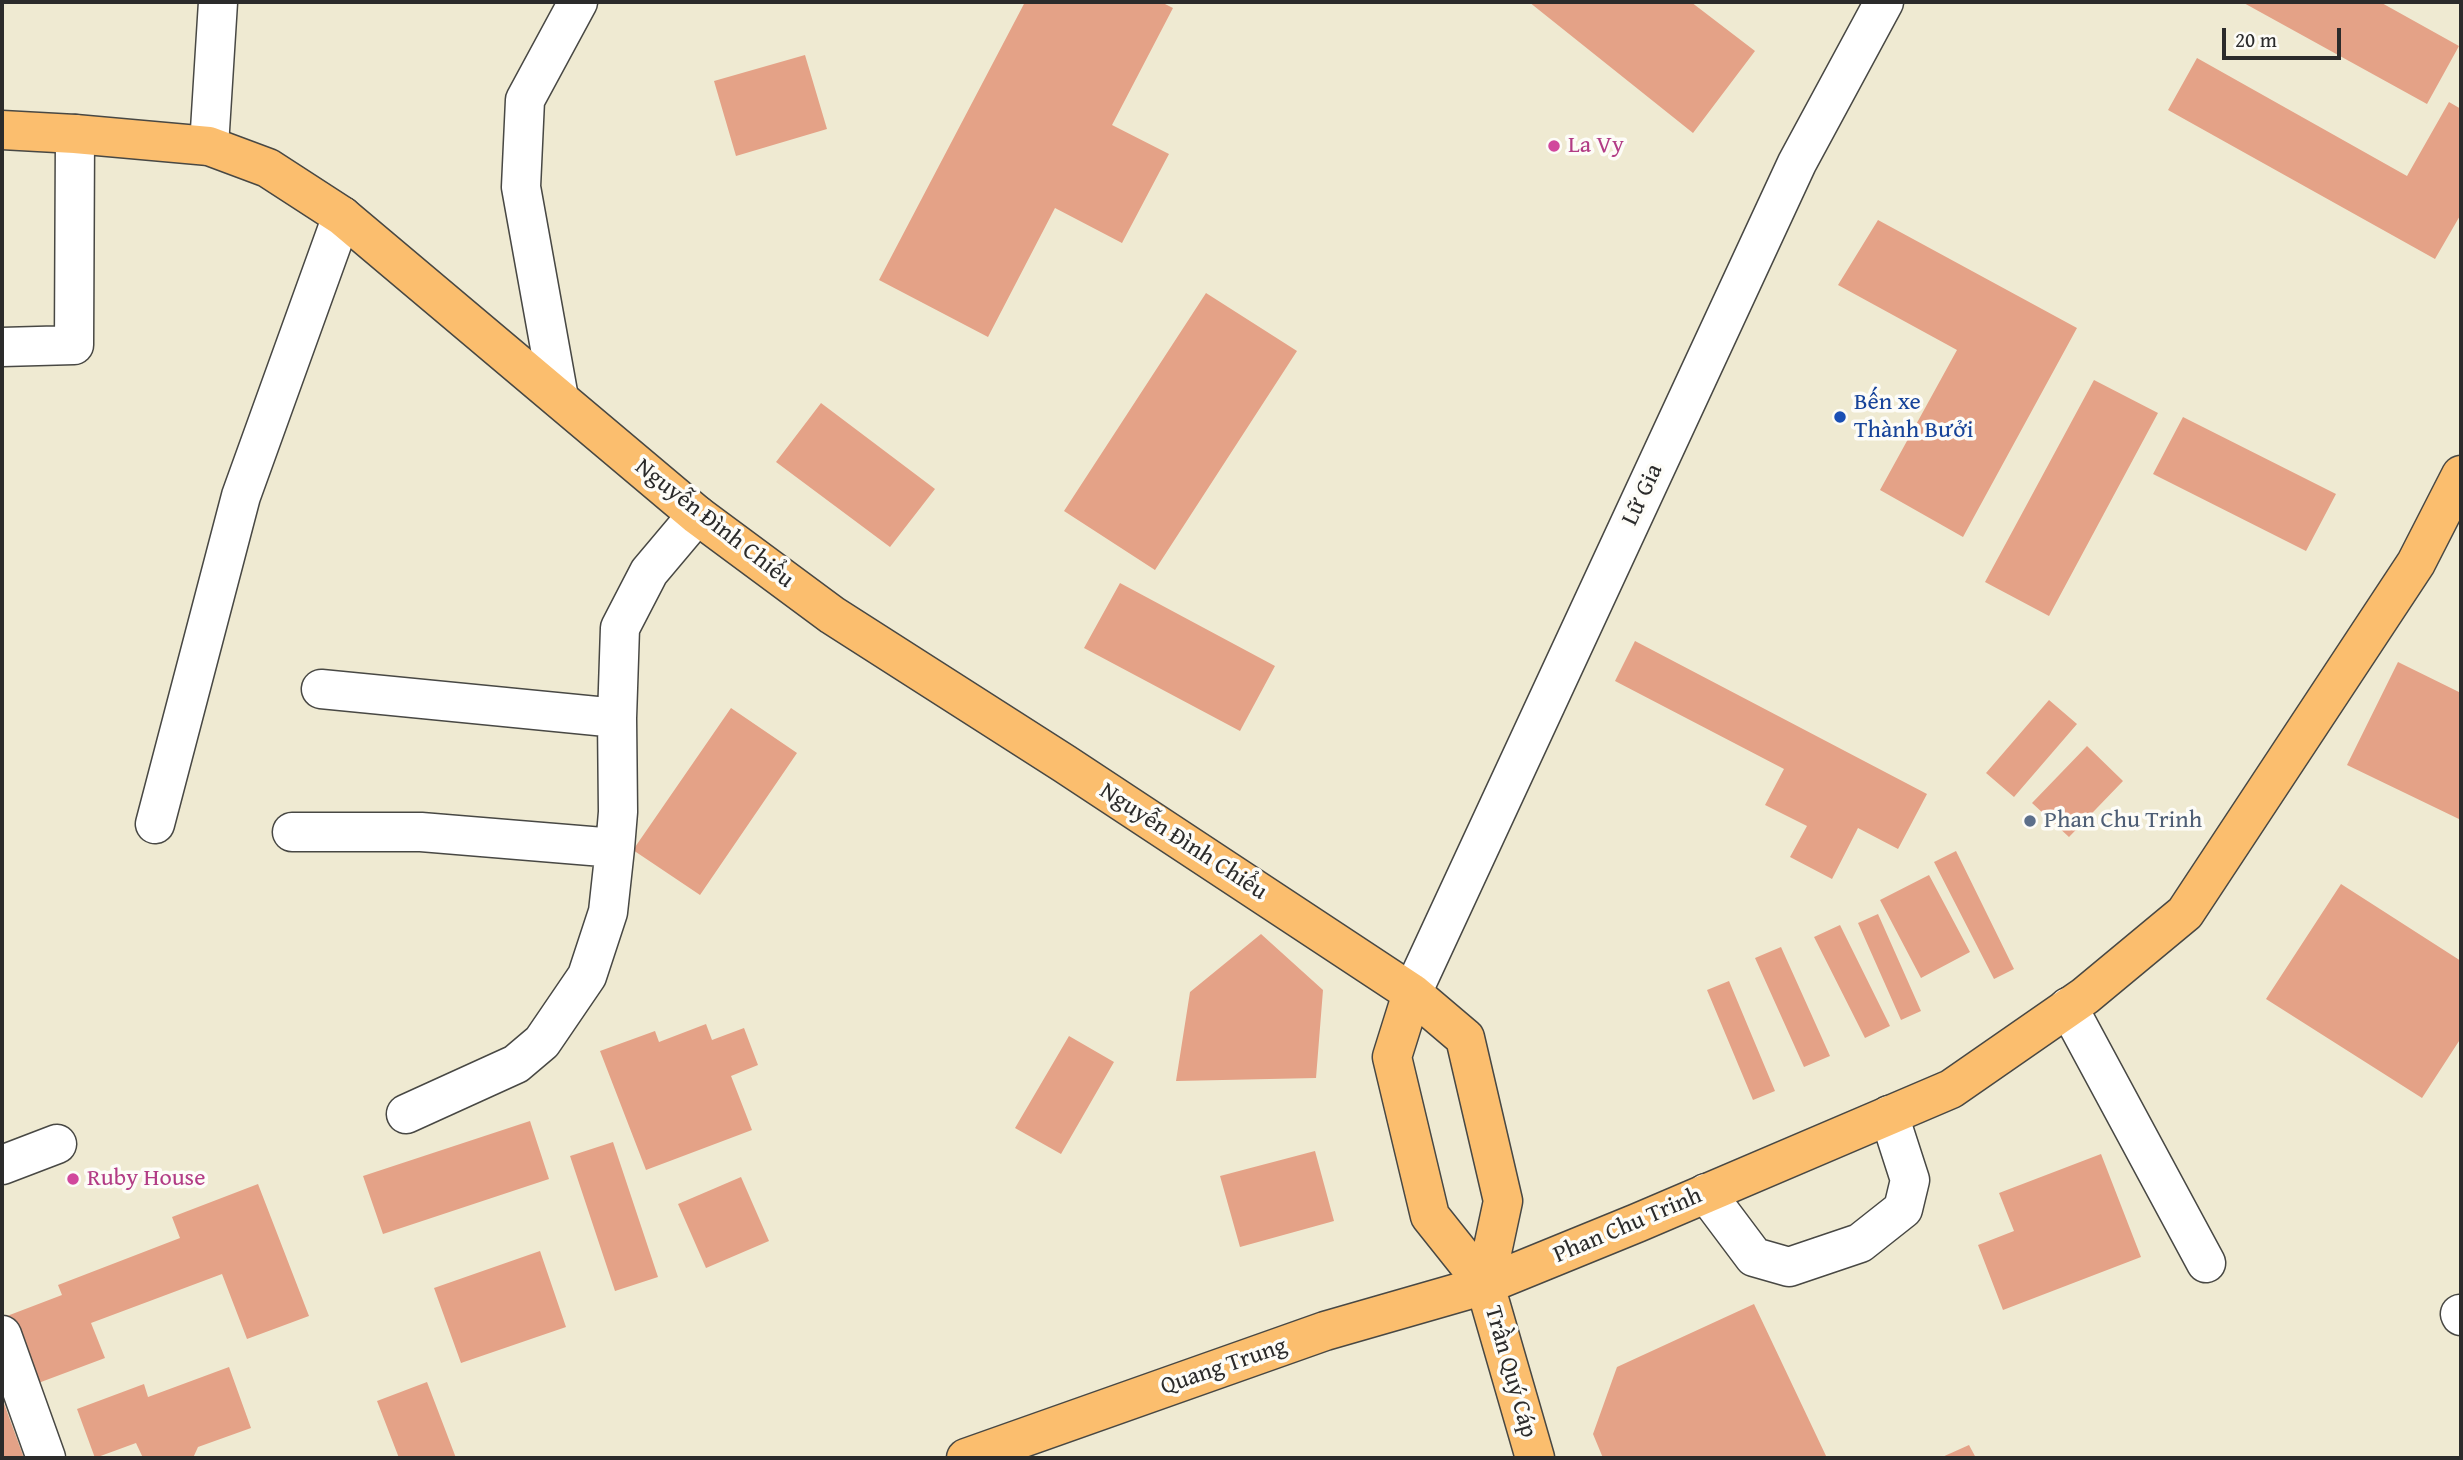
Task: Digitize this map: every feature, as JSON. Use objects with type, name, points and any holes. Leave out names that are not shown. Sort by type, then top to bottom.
[{"type":"main road","name":"Nguyễn Đình Chiểu","points":[[2,130],[209,146],[268,168],[342,216],[697,515],[832,615],[1065,764],[1412,993],[1465,1038],[1503,1200],[1485,1285]]},
{"type":"main road","name":"Phan Chu Trinh","points":[[1485,1285],[1951,1089],[2085,996],[2185,913],[2416,563],[2461,475]]},
{"type":"main road","points":[[1412,993],[1392,1056],[1430,1216],[1485,1285]]},
{"type":"main road","name":"Quang Trung","points":[[966,1458],[1325,1331],[1485,1285]]},
{"type":"main road","name":"Trần Quý Cáp","points":[[1485,1285],[1535,1458]]},
{"type":"street","points":[[209,146],[218,2]]},
{"type":"street","points":[[559,398],[521,187],[524,113],[525,100],[578,2]]},
{"type":"street","name":"Lữ Gia","points":[[1412,993],[1797,163],[1884,2]]},
{"type":"street","points":[[2,347],[74,345],[75,134]]},
{"type":"street","points":[[155,824],[241,496],[342,216]]},
{"type":"street","points":[[406,1114],[516,1064],[542,1042],[587,976],[608,912],[615,848],[618,812],[620,628],[649,572],[697,515]]},
{"type":"street","points":[[321,689],[617,718]]},
{"type":"street","points":[[292,832],[421,832],[615,848]]},
{"type":"street","points":[[2068,1007],[2206,1263]]},
{"type":"street","points":[[1706,1193],[1754,1257],[1789,1267],[1860,1243],[1903,1209],[1906,1199],[1910,1180],[1889,1115]]},
{"type":"street","points":[[2,1165],[57,1144]]},
{"type":"street","points":[[2,1335],[46,1458]]},
{"type":"building","points":[[1025,2],[1161,2],[1173,8],[1112,125],[1169,154],[1122,243],[1055,208],[988,337],[879,280]]},
{"type":"building","points":[[1529,2],[1691,2],[1755,51],[1693,133]]},
{"type":"building","points":[[2242,2],[2380,2],[2459,46],[2427,104]]},
{"type":"building","points":[[805,55],[827,129],[736,156],[714,81]]},
{"type":"building","points":[[2197,58],[2407,176],[2449,102],[2461,109],[2461,214],[2435,259],[2168,110]]},
{"type":"building","points":[[1878,220],[2077,328],[1963,537],[1880,490],[1957,350],[1838,285]]},
{"type":"building","points":[[1206,293],[1297,351],[1155,570],[1064,511]]},
{"type":"building","points":[[2094,380],[2158,413],[2049,616],[1985,582]]},
{"type":"building","points":[[821,403],[935,489],[890,547],[776,462]]},
{"type":"building","points":[[2183,417],[2336,494],[2306,551],[2153,474]]},
{"type":"building","points":[[1120,583],[1275,666],[1240,731],[1084,648]]},
{"type":"building","points":[[1635,641],[1927,794],[1898,849],[1858,828],[1832,879],[1790,857],[1807,826],[1765,805],[1784,769],[1615,681]]},
{"type":"building","points":[[2398,662],[2461,693],[2461,820],[2347,765]]},
{"type":"building","points":[[2049,700],[2077,724],[2014,797],[1986,773]]},
{"type":"building","points":[[731,708],[797,753],[700,895],[633,850]]},
{"type":"building","points":[[2087,746],[2123,781],[2069,837],[2032,803]]},
{"type":"building","points":[[1956,851],[2014,969],[1994,979],[1934,862]]},
{"type":"building","points":[[1929,875],[1970,952],[1921,978],[1880,900]]},
{"type":"building","points":[[2341,884],[2461,961],[2461,1038],[2422,1098],[2266,999]]},
{"type":"building","points":[[1878,914],[1921,1011],[1901,1020],[1858,923]]},
{"type":"building","points":[[1840,925],[1890,1026],[1865,1038],[1814,937]]},
{"type":"building","points":[[1261,934],[1323,990],[1316,1078],[1176,1081],[1190,992]]},
{"type":"building","points":[[1781,947],[1830,1056],[1804,1067],[1755,958]]},
{"type":"building","points":[[1729,981],[1775,1091],[1753,1100],[1707,990]]},
{"type":"building","points":[[706,1024],[712,1040],[744,1028],[758,1065],[731,1076],[752,1130],[646,1170],[600,1051],[655,1031],[659,1042]]},
{"type":"building","points":[[1069,1036],[1114,1062],[1061,1154],[1015,1128]]},
{"type":"building","points":[[530,1121],[549,1179],[383,1234],[363,1176]]},
{"type":"building","points":[[613,1142],[658,1277],[615,1291],[570,1156]]},
{"type":"building","points":[[1315,1151],[1334,1221],[1240,1247],[1220,1176]]},
{"type":"building","points":[[2101,1154],[2141,1257],[2003,1310],[1978,1245],[2014,1231],[1999,1193]]},
{"type":"building","points":[[741,1177],[769,1241],[706,1268],[678,1204]]},
{"type":"building","points":[[258,1184],[309,1316],[247,1339],[222,1274],[91,1323],[105,1358],[33,1385],[7,1316],[62,1295],[58,1285],[180,1238],[172,1217]]},
{"type":"building","points":[[540,1251],[566,1327],[461,1363],[434,1288]]},
{"type":"building","points":[[1754,1304],[1827,1458],[1603,1458],[1593,1434],[1617,1367]]},
{"type":"building","points":[[229,1367],[251,1428],[198,1447],[193,1458],[143,1458],[136,1443],[95,1458],[77,1409],[144,1384],[148,1397]]},
{"type":"building","points":[[427,1382],[456,1458],[399,1458],[377,1401]]},
{"type":"building","points":[[2,1398],[24,1458],[2,1458]]},
{"type":"building","points":[[1969,1445],[1976,1458],[1940,1458]]},
{"type":"place","name":"La Vy","points":[[1554,146]]},
{"type":"place","name":"Bến xe Thành Bưởi","points":[[1840,417]]},
{"type":"place","name":"Phan Chu Trinh","points":[[2030,821]]},
{"type":"place","name":"Ruby House","points":[[73,1179]]}]
